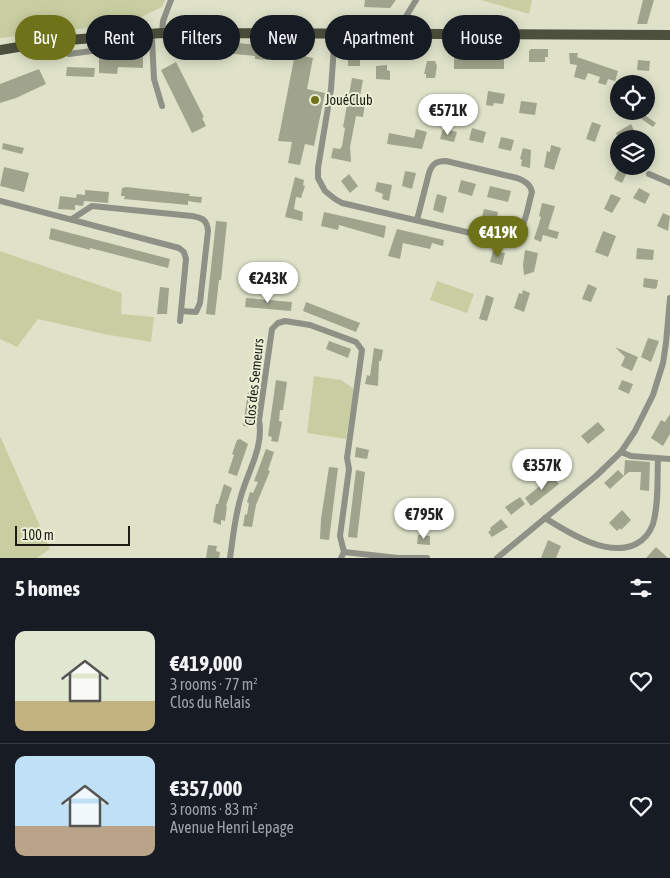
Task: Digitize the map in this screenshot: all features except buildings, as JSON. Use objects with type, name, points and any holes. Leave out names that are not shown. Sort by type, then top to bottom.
[{"type":"main road","points":[[0,50],[54,41],[155,36],[325,33]]},
{"type":"main road","points":[[432,34],[670,35]]},
{"type":"street","points":[[162,106],[154,79],[155,36],[171,0]]},
{"type":"street","points":[[407,15],[416,0]]},
{"type":"street","points":[[76,53],[155,36]]},
{"type":"street","points":[[334,60],[332,89],[318,168],[320,182],[328,194],[342,203],[496,239],[510,240],[521,229],[532,192],[530,186],[524,180],[446,162],[436,162],[431,166],[417,220]]},
{"type":"street","points":[[651,175],[670,183]]},
{"type":"street","points":[[0,200],[170,244],[182,250],[186,259],[180,321]]},
{"type":"street","points":[[72,219],[92,206],[192,216],[204,219],[208,231],[200,303],[196,312],[181,311]]},
{"type":"street","points":[[497,558],[596,476],[621,452],[641,422],[658,382],[666,343],[670,298]]},
{"type":"street","name":"Clos des Semeurs","points":[[230,558],[241,496],[259,445],[261,432],[259,420],[272,329],[278,323],[285,321],[310,325],[356,342],[362,350],[347,458],[349,469],[340,536],[342,555],[427,558]]},
{"type":"street","points":[[621,452],[631,456],[670,459]]},
{"type":"street","points":[[545,518],[564,530],[601,547],[617,550],[633,546],[645,537],[653,524],[656,510],[658,459]]},
{"type":"green space","points":[[0,0],[165,0],[162,7],[146,15],[86,15],[86,28],[76,29],[76,15],[15,15],[15,36],[0,38]]},
{"type":"green space","points":[[481,0],[532,0],[529,14]]},
{"type":"green space","points":[[0,251],[122,293],[121,314],[154,317],[151,342],[104,334],[38,319],[17,347],[0,339]]},
{"type":"green space","points":[[437,281],[474,294],[467,313],[430,300]]},
{"type":"green space","points":[[314,376],[341,380],[354,389],[346,439],[307,433]]},
{"type":"green space","points":[[0,436],[50,549],[37,558],[0,558]]},
{"type":"place","name":"JouéClub","points":[[315,100]]}]
